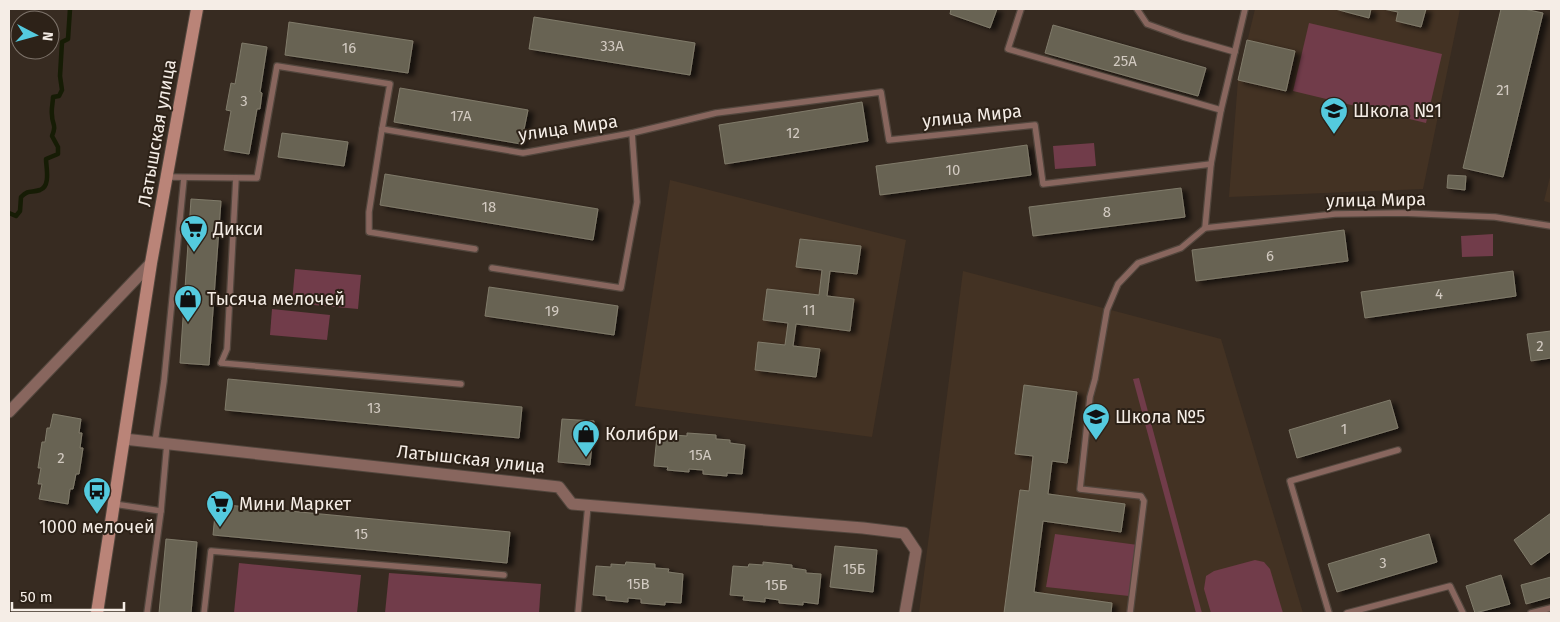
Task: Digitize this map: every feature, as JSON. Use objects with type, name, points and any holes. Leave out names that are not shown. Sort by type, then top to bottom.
[{"type":"street","name":"Латышская улица","points":[[96,613],[151,263],[197,9]]},
{"type":"street","points":[[9,412],[151,263]]},
{"type":"street","name":"Латышская улица","points":[[124,439],[559,487],[572,504],[854,527],[904,533],[916,551],[905,613]]},
{"type":"lane","points":[[1021,9],[1008,49],[1221,110]]},
{"type":"lane","points":[[1137,9],[1148,24],[1183,37],[1235,52]]},
{"type":"lane","points":[[1130,613],[1144,502],[1141,496],[1080,489],[1090,397],[1095,380],[1107,310],[1118,284],[1138,263],[1181,248],[1206,228],[1211,164],[1221,110],[1245,9]]},
{"type":"lane","points":[[166,177],[257,178],[278,66],[390,84],[369,212],[369,232],[475,249]]},
{"type":"lane","name":"улица Мира","points":[[382,129],[523,153],[632,133],[716,113],[881,92],[889,140],[1034,125],[1043,184],[1211,164]]},
{"type":"lane","points":[[492,268],[621,288],[637,202],[632,133]]},
{"type":"lane","points":[[148,613],[160,511],[164,381],[184,178]]},
{"type":"lane","points":[[236,178],[226,349],[221,363],[461,384]]},
{"type":"lane","name":"улица Мира","points":[[1206,228],[1335,214],[1402,213],[1495,217],[1551,226]]},
{"type":"lane","points":[[1328,613],[1290,481],[1398,450]]},
{"type":"lane","points":[[114,504],[160,511]]},
{"type":"lane","points":[[578,613],[588,505]]},
{"type":"lane","points":[[204,613],[211,551],[504,575]]},
{"type":"lane","points":[[1347,613],[1450,586],[1463,613]]},
{"type":"lane","points":[[1531,613],[1551,608]]},
{"type":"shaded area","name":"Школа №1","points":[[1255,9],[1460,9],[1423,189],[1229,197],[1238,80]]},
{"type":"shaded area","points":[[1309,23],[1442,54],[1426,123],[1293,91]]},
{"type":"shaded area","points":[[1094,143],[1096,166],[1055,169],[1053,146]]},
{"type":"shaded area","points":[[1551,173],[1551,203],[1544,201]]},
{"type":"shaded area","points":[[670,180],[906,240],[872,437],[635,406]]},
{"type":"shaded area","points":[[1493,234],[1493,256],[1462,257],[1461,236]]},
{"type":"shaded area","points":[[295,269],[361,275],[358,309],[292,303]]},
{"type":"shaded area","name":"Школа №5","points":[[963,271],[1221,339],[1303,613],[919,613]]},
{"type":"shaded area","points":[[272,309],[330,315],[327,340],[270,335]]},
{"type":"shaded area","points":[[1139,378],[1202,613],[1196,613],[1133,379]]},
{"type":"shaded area","points":[[1055,534],[1138,545],[1129,596],[1046,587]]},
{"type":"shaded area","points":[[1255,560],[1264,562],[1270,569],[1283,613],[1211,613],[1204,589],[1206,576],[1214,571]]},
{"type":"shaded area","points":[[239,563],[361,575],[357,613],[234,613]]},
{"type":"shaded area","points":[[389,573],[541,584],[539,613],[385,613]]},
{"type":"building","points":[[951,9],[997,9],[990,28],[950,14]]},
{"type":"building","points":[[1335,9],[1371,9],[1369,18]]},
{"type":"building","points":[[1383,9],[1426,9],[1421,27],[1396,21],[1398,12]]},
{"type":"building","points":[[1501,9],[1524,9],[1543,13],[1503,177],[1463,168]]},
{"type":"building","points":[[534,17],[695,43],[690,75],[529,49]]},
{"type":"building","points":[[289,22],[413,41],[408,73],[285,55]]},
{"type":"building","points":[[1053,25],[1206,68],[1198,96],[1045,53]]},
{"type":"building","points":[[1247,40],[1295,51],[1286,91],[1238,80]]},
{"type":"building","points":[[242,43],[267,47],[260,92],[262,93],[260,109],[257,109],[249,154],[224,150],[231,111],[226,110],[231,83],[235,84]]},
{"type":"building","points":[[400,88],[528,110],[521,144],[394,122]]},
{"type":"building","points":[[862,102],[868,141],[725,164],[719,125]]},
{"type":"building","points":[[282,133],[348,142],[344,166],[278,157]]},
{"type":"building","points":[[1027,145],[1031,175],[880,195],[876,166]]},
{"type":"building","points":[[385,174],[598,209],[593,240],[380,205]]},
{"type":"building","points":[[1448,175],[1466,176],[1465,190],[1447,188]]},
{"type":"building","points":[[1181,188],[1185,217],[1033,236],[1029,207]]},
{"type":"building","points":[[191,199],[221,201],[209,365],[180,363]]},
{"type":"building","points":[[1344,230],[1348,261],[1196,281],[1192,250]]},
{"type":"building","points":[[800,239],[861,246],[857,274],[830,271],[827,296],[854,299],[850,331],[796,324],[793,346],[820,349],[816,377],[755,370],[758,342],[785,345],[788,323],[763,320],[767,289],[819,295],[822,270],[796,267]]},
{"type":"building","points":[[1513,271],[1516,296],[1365,318],[1361,292]]},
{"type":"building","points":[[489,287],[618,306],[614,335],[485,316]]},
{"type":"building","points":[[1551,331],[1551,358],[1531,361],[1527,334]]},
{"type":"building","points":[[228,379],[522,407],[519,438],[225,410]]},
{"type":"building","points":[[1024,385],[1077,392],[1067,463],[1052,461],[1048,494],[1125,504],[1121,532],[1043,521],[1034,592],[1112,603],[1111,613],[1004,613],[1020,490],[1029,491],[1033,456],[1015,454]]},
{"type":"building","points":[[1390,400],[1398,428],[1297,458],[1289,430]]},
{"type":"building","points":[[53,414],[81,419],[79,433],[82,433],[80,448],[83,448],[79,474],[76,474],[73,489],[70,489],[68,504],[39,499],[42,484],[38,484],[41,468],[38,468],[42,442],[45,442],[47,428],[50,428]]},
{"type":"building","points":[[562,419],[594,421],[590,465],[558,462]]},
{"type":"building","points":[[687,433],[716,435],[716,439],[730,440],[730,443],[745,445],[742,474],[727,473],[727,476],[703,474],[703,470],[689,469],[689,472],[667,470],[668,467],[654,466],[657,436],[672,438],[673,435],[687,436]]},
{"type":"building","points":[[216,504],[510,532],[507,563],[213,535]]},
{"type":"building","points":[[1551,513],[1551,551],[1531,565],[1514,540]]},
{"type":"building","points":[[1429,534],[1437,562],[1337,592],[1328,564]]},
{"type":"building","points":[[166,539],[197,542],[191,613],[159,613]]},
{"type":"building","points":[[835,546],[877,550],[873,592],[830,587]]},
{"type":"building","points":[[626,562],[655,564],[655,568],[669,569],[668,572],[683,574],[681,603],[665,602],[665,605],[641,603],[641,599],[628,598],[628,602],[606,600],[606,596],[593,595],[596,566],[611,567],[611,564],[625,565]]},
{"type":"building","points":[[763,562],[792,565],[792,568],[806,570],[806,573],[821,574],[818,604],[803,602],[803,605],[779,603],[779,600],[765,598],[765,602],[743,600],[744,596],[730,595],[733,566],[763,565]]},
{"type":"building","points":[[1501,575],[1510,604],[1475,613],[1466,586]]},
{"type":"building","points":[[1551,577],[1551,597],[1526,604],[1521,585]]},
{"type":"waterway","points":[[9,213],[16,216],[20,211],[21,197],[28,192],[40,190],[46,185],[46,159],[58,154],[58,147],[52,136],[54,127],[52,108],[53,97],[59,96],[62,90],[60,76],[62,42],[68,39],[70,9]]},
{"type":"place","name":"Школа №1","points":[[1334,135]]},
{"type":"place","name":"Дикси","points":[[194,253]]},
{"type":"place","name":"Тысяча мелочей","points":[[188,323]]},
{"type":"place","name":"Школа №5","points":[[1096,441]]},
{"type":"place","name":"Колибри","points":[[586,458]]},
{"type":"place","name":"1000 мелочей","points":[[97,515]]},
{"type":"place","name":"Мини Маркет","points":[[220,528]]}]
